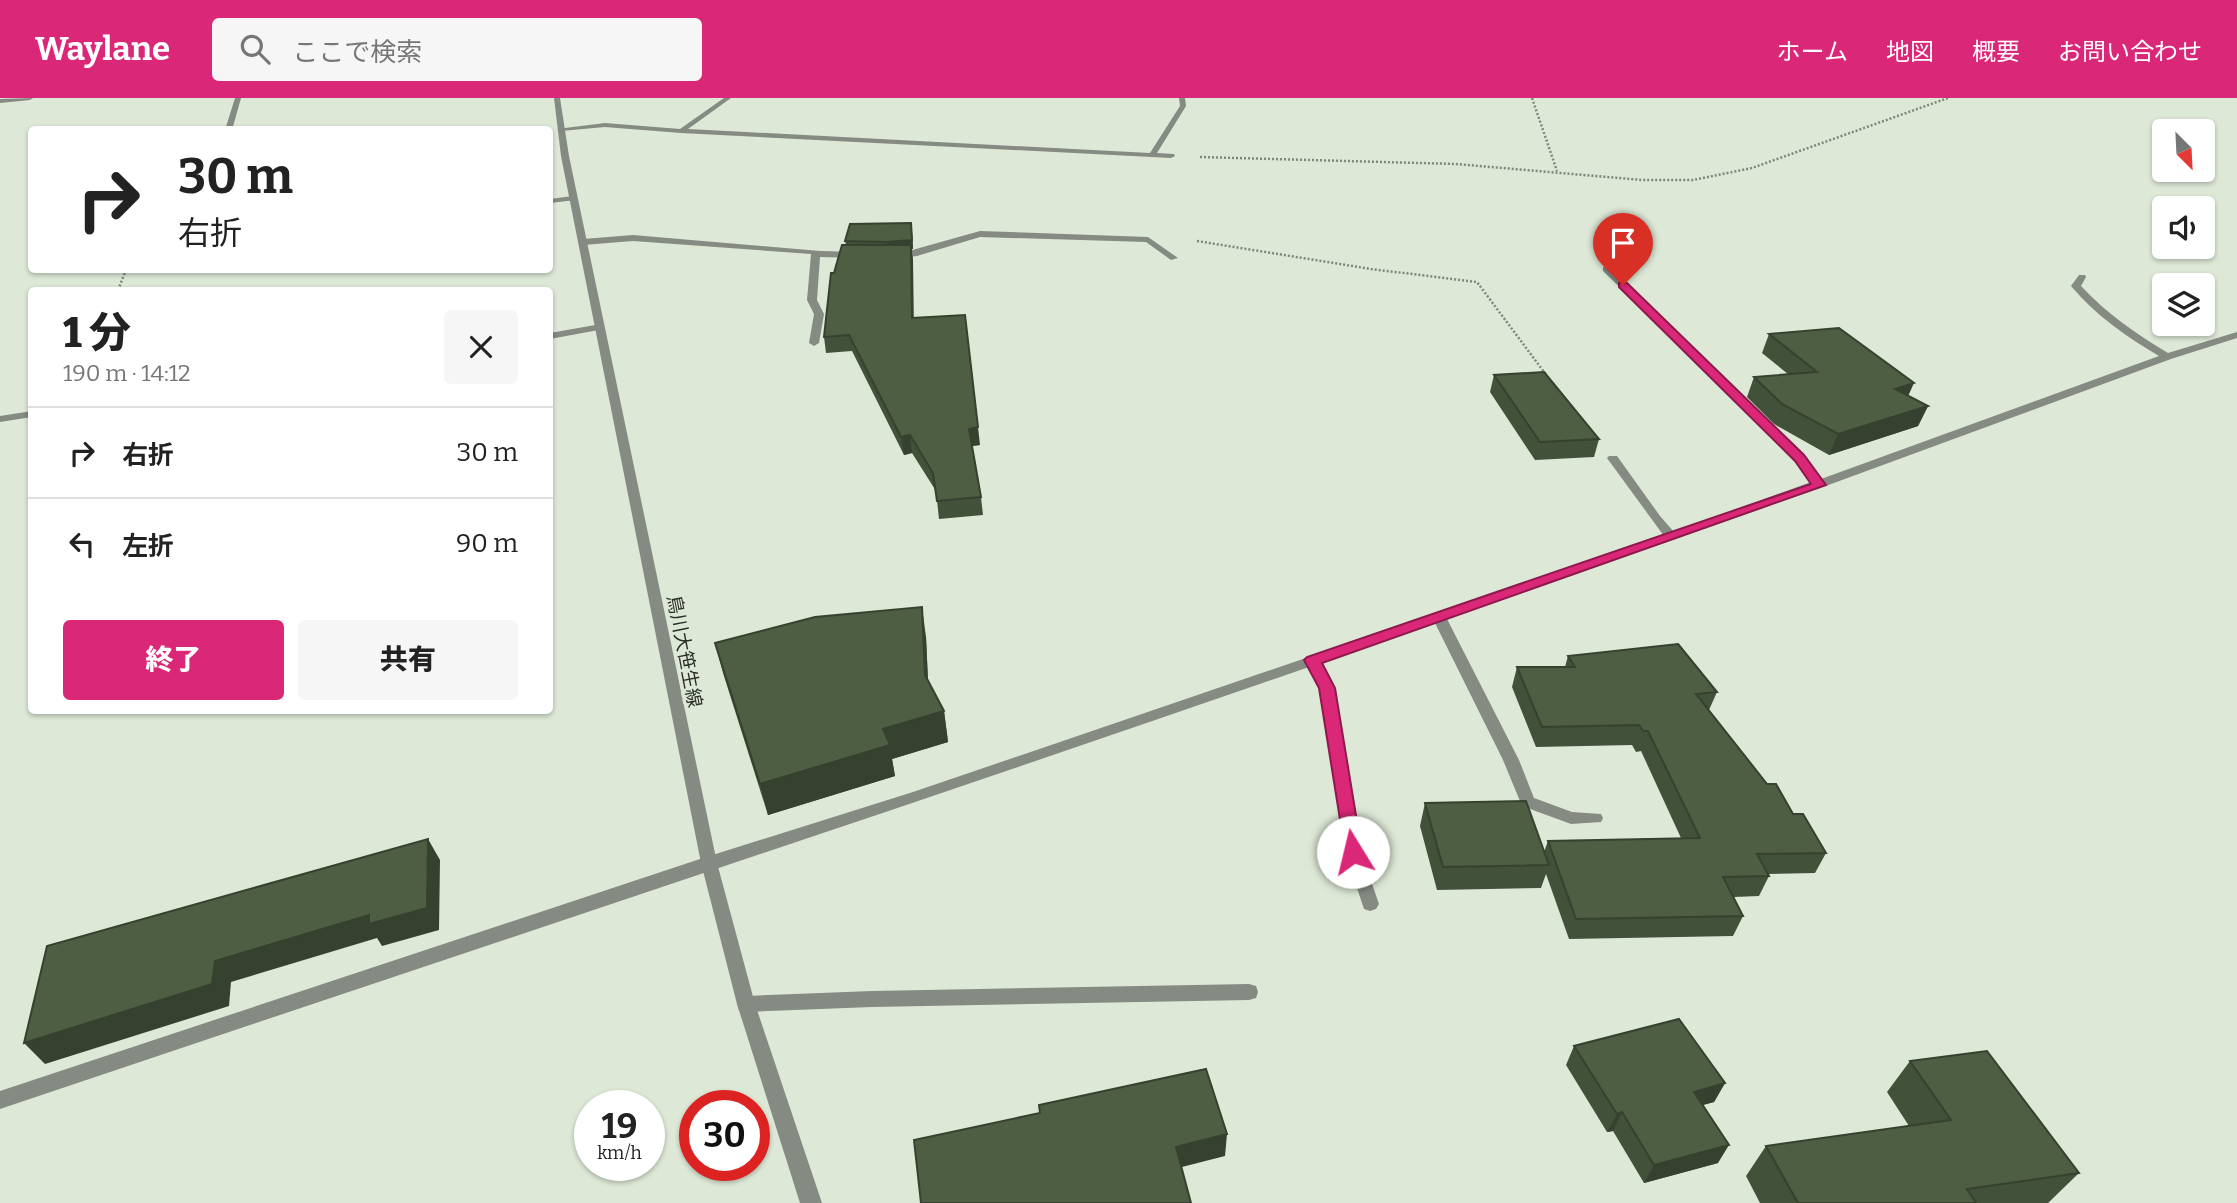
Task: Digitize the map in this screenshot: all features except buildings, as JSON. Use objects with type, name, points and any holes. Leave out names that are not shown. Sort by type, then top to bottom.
[{"type":"street","points":[[0,101],[30,98]]},
{"type":"street","points":[[229,126],[238,98]]},
{"type":"street","name":"鳥川大笹生線","points":[[557,98],[573,198],[709,863],[746,1004],[811,1203]]},
{"type":"street","points":[[681,131],[728,98]]},
{"type":"street","points":[[1152,155],[1183,106],[1182,98]]},
{"type":"street","points":[[561,129],[605,125],[1171,156]]},
{"type":"street","points":[[553,201],[573,198]]},
{"type":"street","points":[[583,242],[633,237],[816,254],[878,256],[914,255],[957,238],[980,234],[1155,242],[1174,258]]},
{"type":"street","points":[[814,343],[819,314],[812,300],[816,254]]},
{"type":"street","points":[[1606,269],[1800,458],[1819,485]]},
{"type":"street","points":[[2082,277],[2076,286],[2099,312],[2167,357]]},
{"type":"street","points":[[553,335],[601,327]]},
{"type":"street","points":[[0,1100],[709,863],[919,796],[1672,537],[2167,357],[2237,335]]},
{"type":"street","points":[[0,419],[28,415]]},
{"type":"street","points":[[1613,458],[1672,537]]},
{"type":"street","points":[[1439,617],[1511,760],[1528,802],[1571,818],[1595,818]]},
{"type":"street","points":[[1312,660],[1327,688],[1353,852],[1370,904]]},
{"type":"street","points":[[746,1004],[1249,992]]},
{"type":"path","points":[[1532,98],[1557,171]]},
{"type":"path","points":[[1171,156],[1430,163],[1661,181],[1712,178],[1752,168],[1948,98]]},
{"type":"path","points":[[1155,242],[1177,239],[1261,249],[1371,269],[1477,282],[1549,379]]},
{"type":"route","points":[[1353,852],[1327,688],[1312,660],[1819,485],[1800,458],[1623,285]]}]
